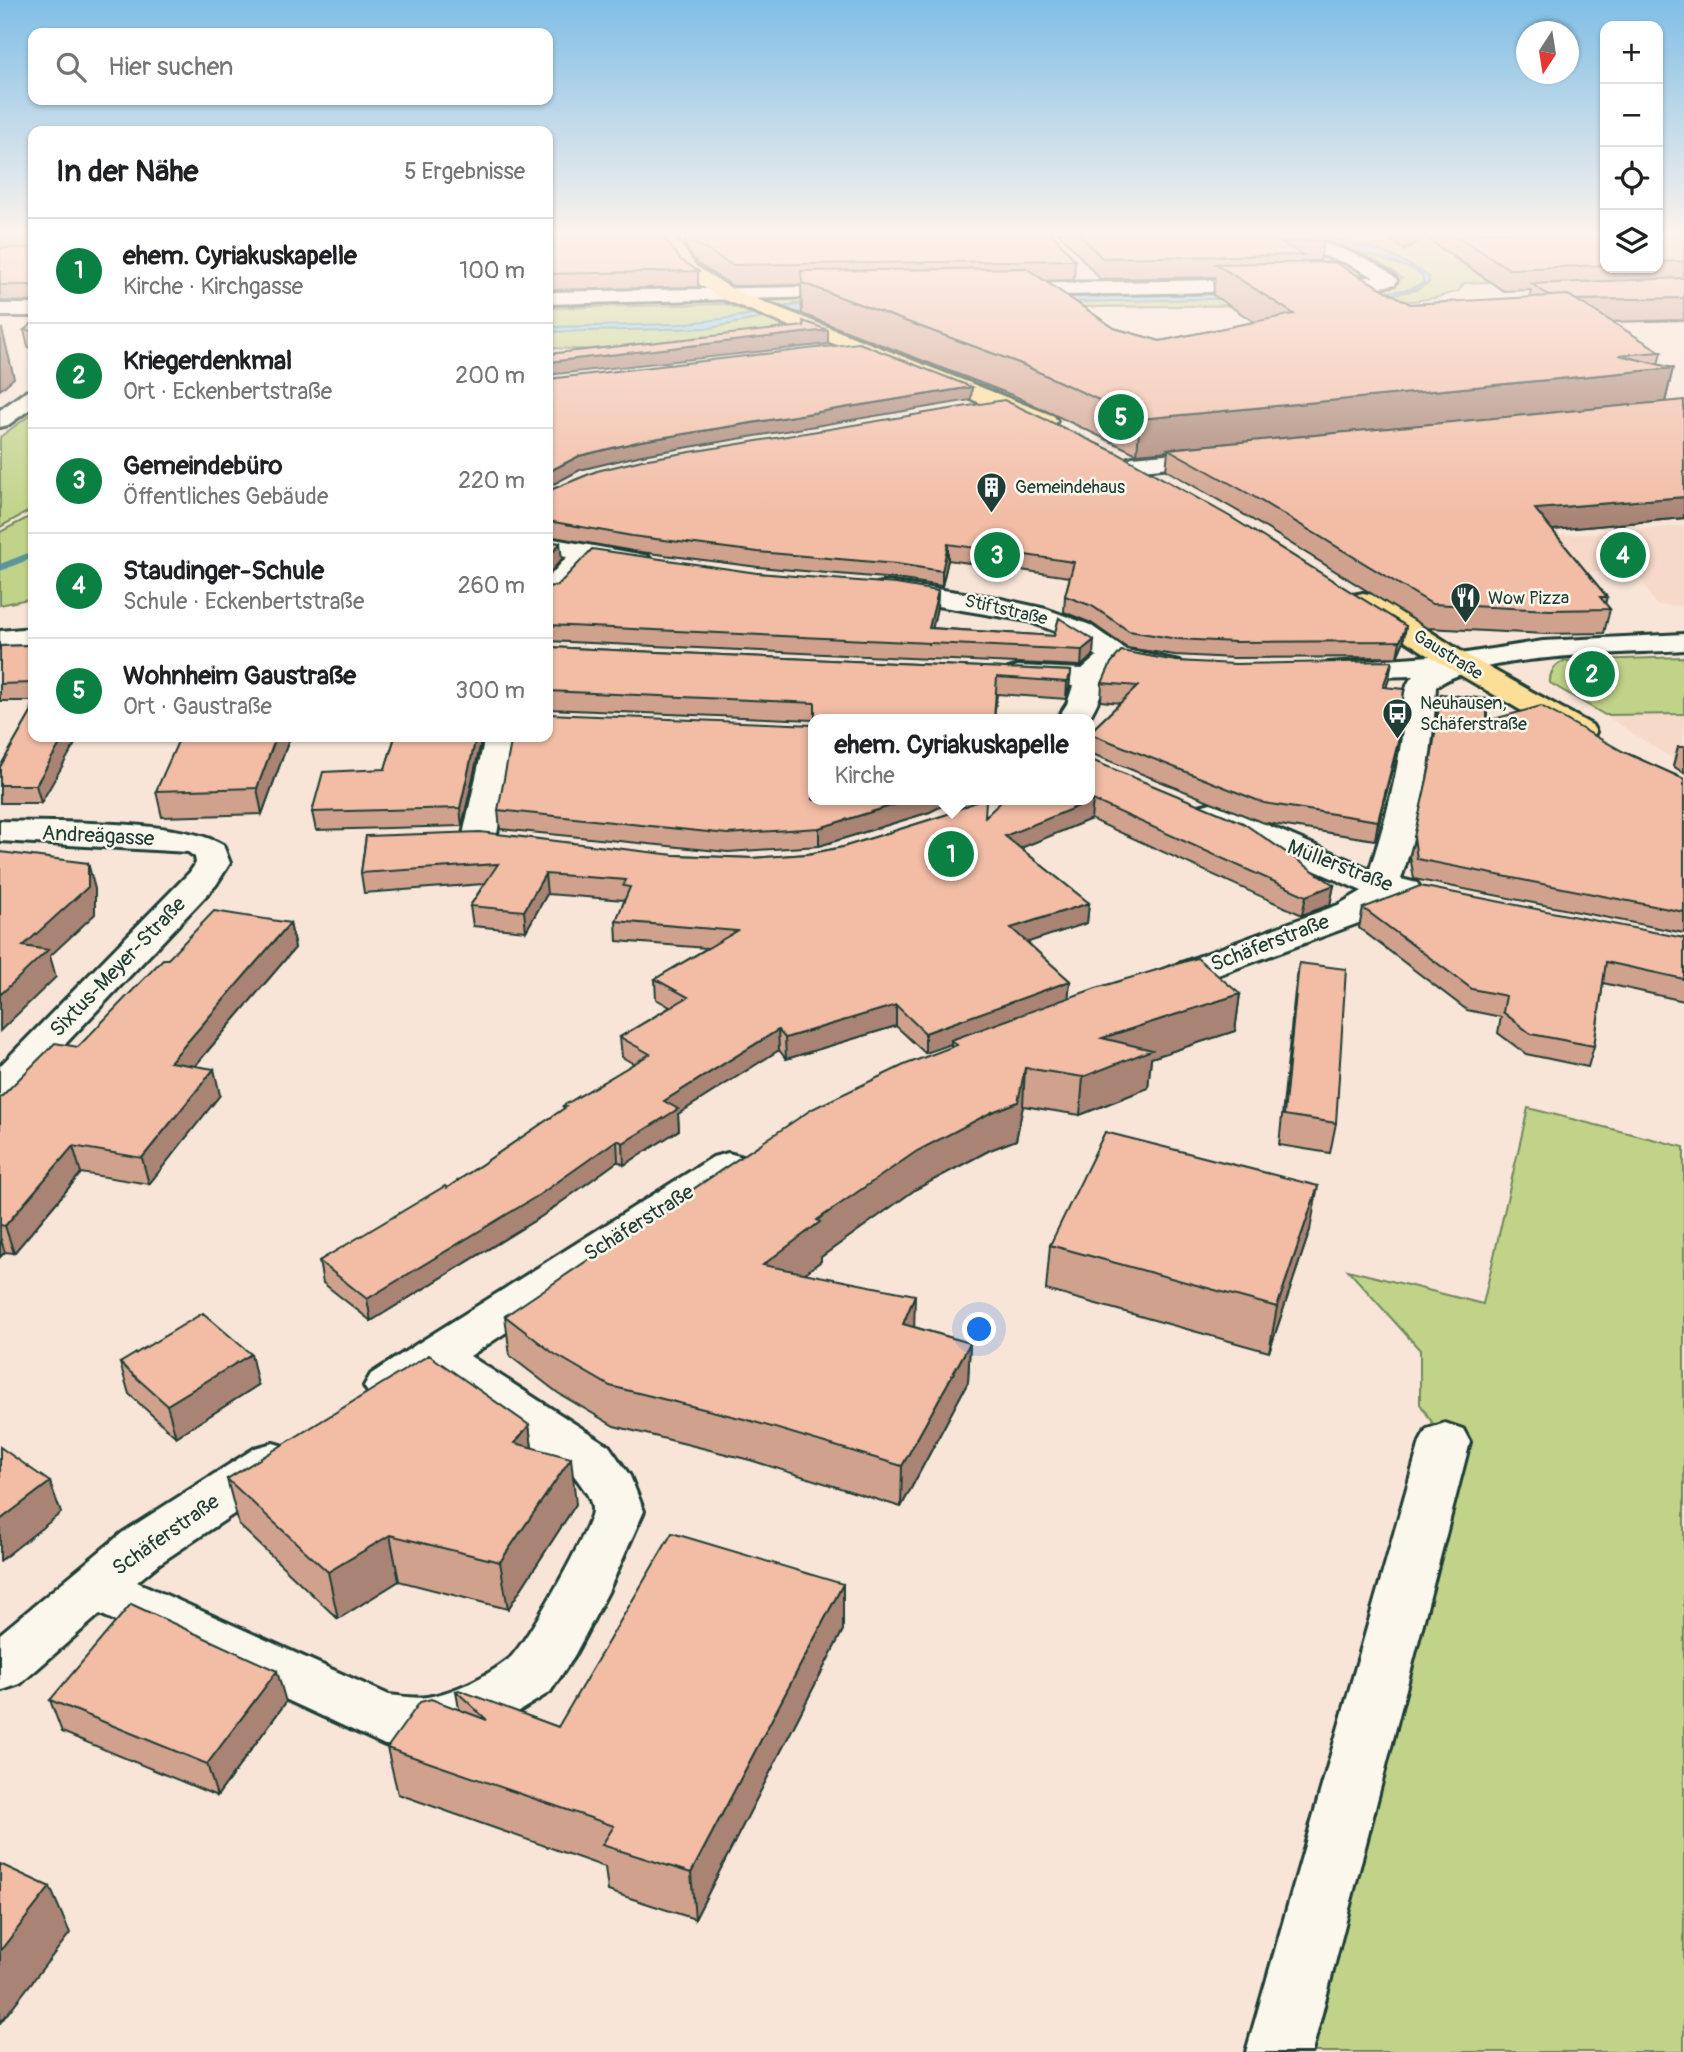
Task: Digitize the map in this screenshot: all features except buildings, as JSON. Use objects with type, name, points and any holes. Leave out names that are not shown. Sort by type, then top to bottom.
[{"type":"main road","points":[[812,328],[1008,404],[1063,429]]},
{"type":"main road","points":[[1110,452],[1169,484]]},
{"type":"main road","name":"Gaustraße","points":[[1346,591],[1460,663],[1605,745]]},
{"type":"street","points":[[823,352],[864,348]]},
{"type":"street","points":[[0,420],[28,400]]},
{"type":"street","points":[[967,411],[1008,404]]},
{"type":"street","points":[[1133,464],[1237,454]]},
{"type":"street","points":[[553,547],[670,566]]},
{"type":"street","points":[[553,588],[585,554]]},
{"type":"street","name":"Stiftstraße","points":[[855,587],[948,597],[1036,615],[1080,631],[1117,657],[1194,669]]},
{"type":"street","points":[[0,639],[28,636]]},
{"type":"street","points":[[1316,670],[1398,669],[1460,663],[1543,650],[1684,642]]},
{"type":"street","points":[[1075,714],[1086,697],[1089,678],[1094,669],[1117,657]]},
{"type":"street","points":[[1382,886],[1411,777],[1419,731],[1421,684],[1434,674],[1460,663]]},
{"type":"street","points":[[992,673],[1089,678]]},
{"type":"street","points":[[479,841],[499,742]]},
{"type":"street","name":"Müllerstraße","points":[[1182,801],[1382,886],[1434,896]]},
{"type":"street","name":"Andreägasse","points":[[0,831],[135,837],[197,843]]},
{"type":"street","name":"Sixtus-Meyer-Straße","points":[[0,1089],[204,878],[213,863],[211,852],[197,843]]},
{"type":"street","name":"Schäferstraße","points":[[1124,997],[1368,905],[1378,896],[1382,886]]},
{"type":"street","name":"Schäferstraße","points":[[355,1408],[766,1143]]},
{"type":"street","points":[[95,1587],[385,1720],[425,1722],[459,1713],[488,1701],[530,1675],[555,1640],[594,1566],[618,1511],[612,1490],[591,1460],[434,1356]]},
{"type":"street","name":"Schäferstraße","points":[[0,1667],[141,1548],[310,1437]]},
{"type":"street","points":[[1279,2052],[1445,1442]]},
{"type":"shaded area","points":[[1684,526],[1684,606],[1656,605],[1638,574],[1580,571],[1542,537]]},
{"type":"shaded area","points":[[1667,714],[1684,714],[1682,765],[1605,715]]},
{"type":"green space","points":[[553,328],[788,328],[831,344],[832,347],[827,349],[792,334],[665,352],[553,348]]},
{"type":"green space","points":[[28,417],[28,512],[0,527],[0,437]]},
{"type":"green space","points":[[28,518],[28,599],[0,605],[0,532]]},
{"type":"green space","points":[[1684,657],[1684,714],[1605,715],[1550,683],[1553,669],[1564,661]]},
{"type":"green space","points":[[1528,1108],[1684,1147],[1684,2052],[1279,2052],[1445,1442],[1420,1404],[1420,1350],[1348,1270],[1483,1304]]},
{"type":"water","points":[[553,328],[710,328],[553,332]]},
{"type":"waterway","points":[[0,568],[28,556]]},
{"type":"place","name":"Wohnheim Gaustraße","points":[[1121,417]]},
{"type":"place","name":"Gemeindehaus","points":[[992,514]]},
{"type":"place","name":"Gemeindebüro","points":[[997,555]]},
{"type":"place","name":"Staudinger-Schule","points":[[1623,555]]},
{"type":"place","name":"Wow Pizza","points":[[1465,625]]},
{"type":"place","name":"Kriegerdenkmal","points":[[1592,674]]},
{"type":"place","name":"Neuhausen, Schäferstraße","points":[[1397,740]]},
{"type":"place","name":"ehem. Cyriakuskapelle","points":[[951,854]]}]
